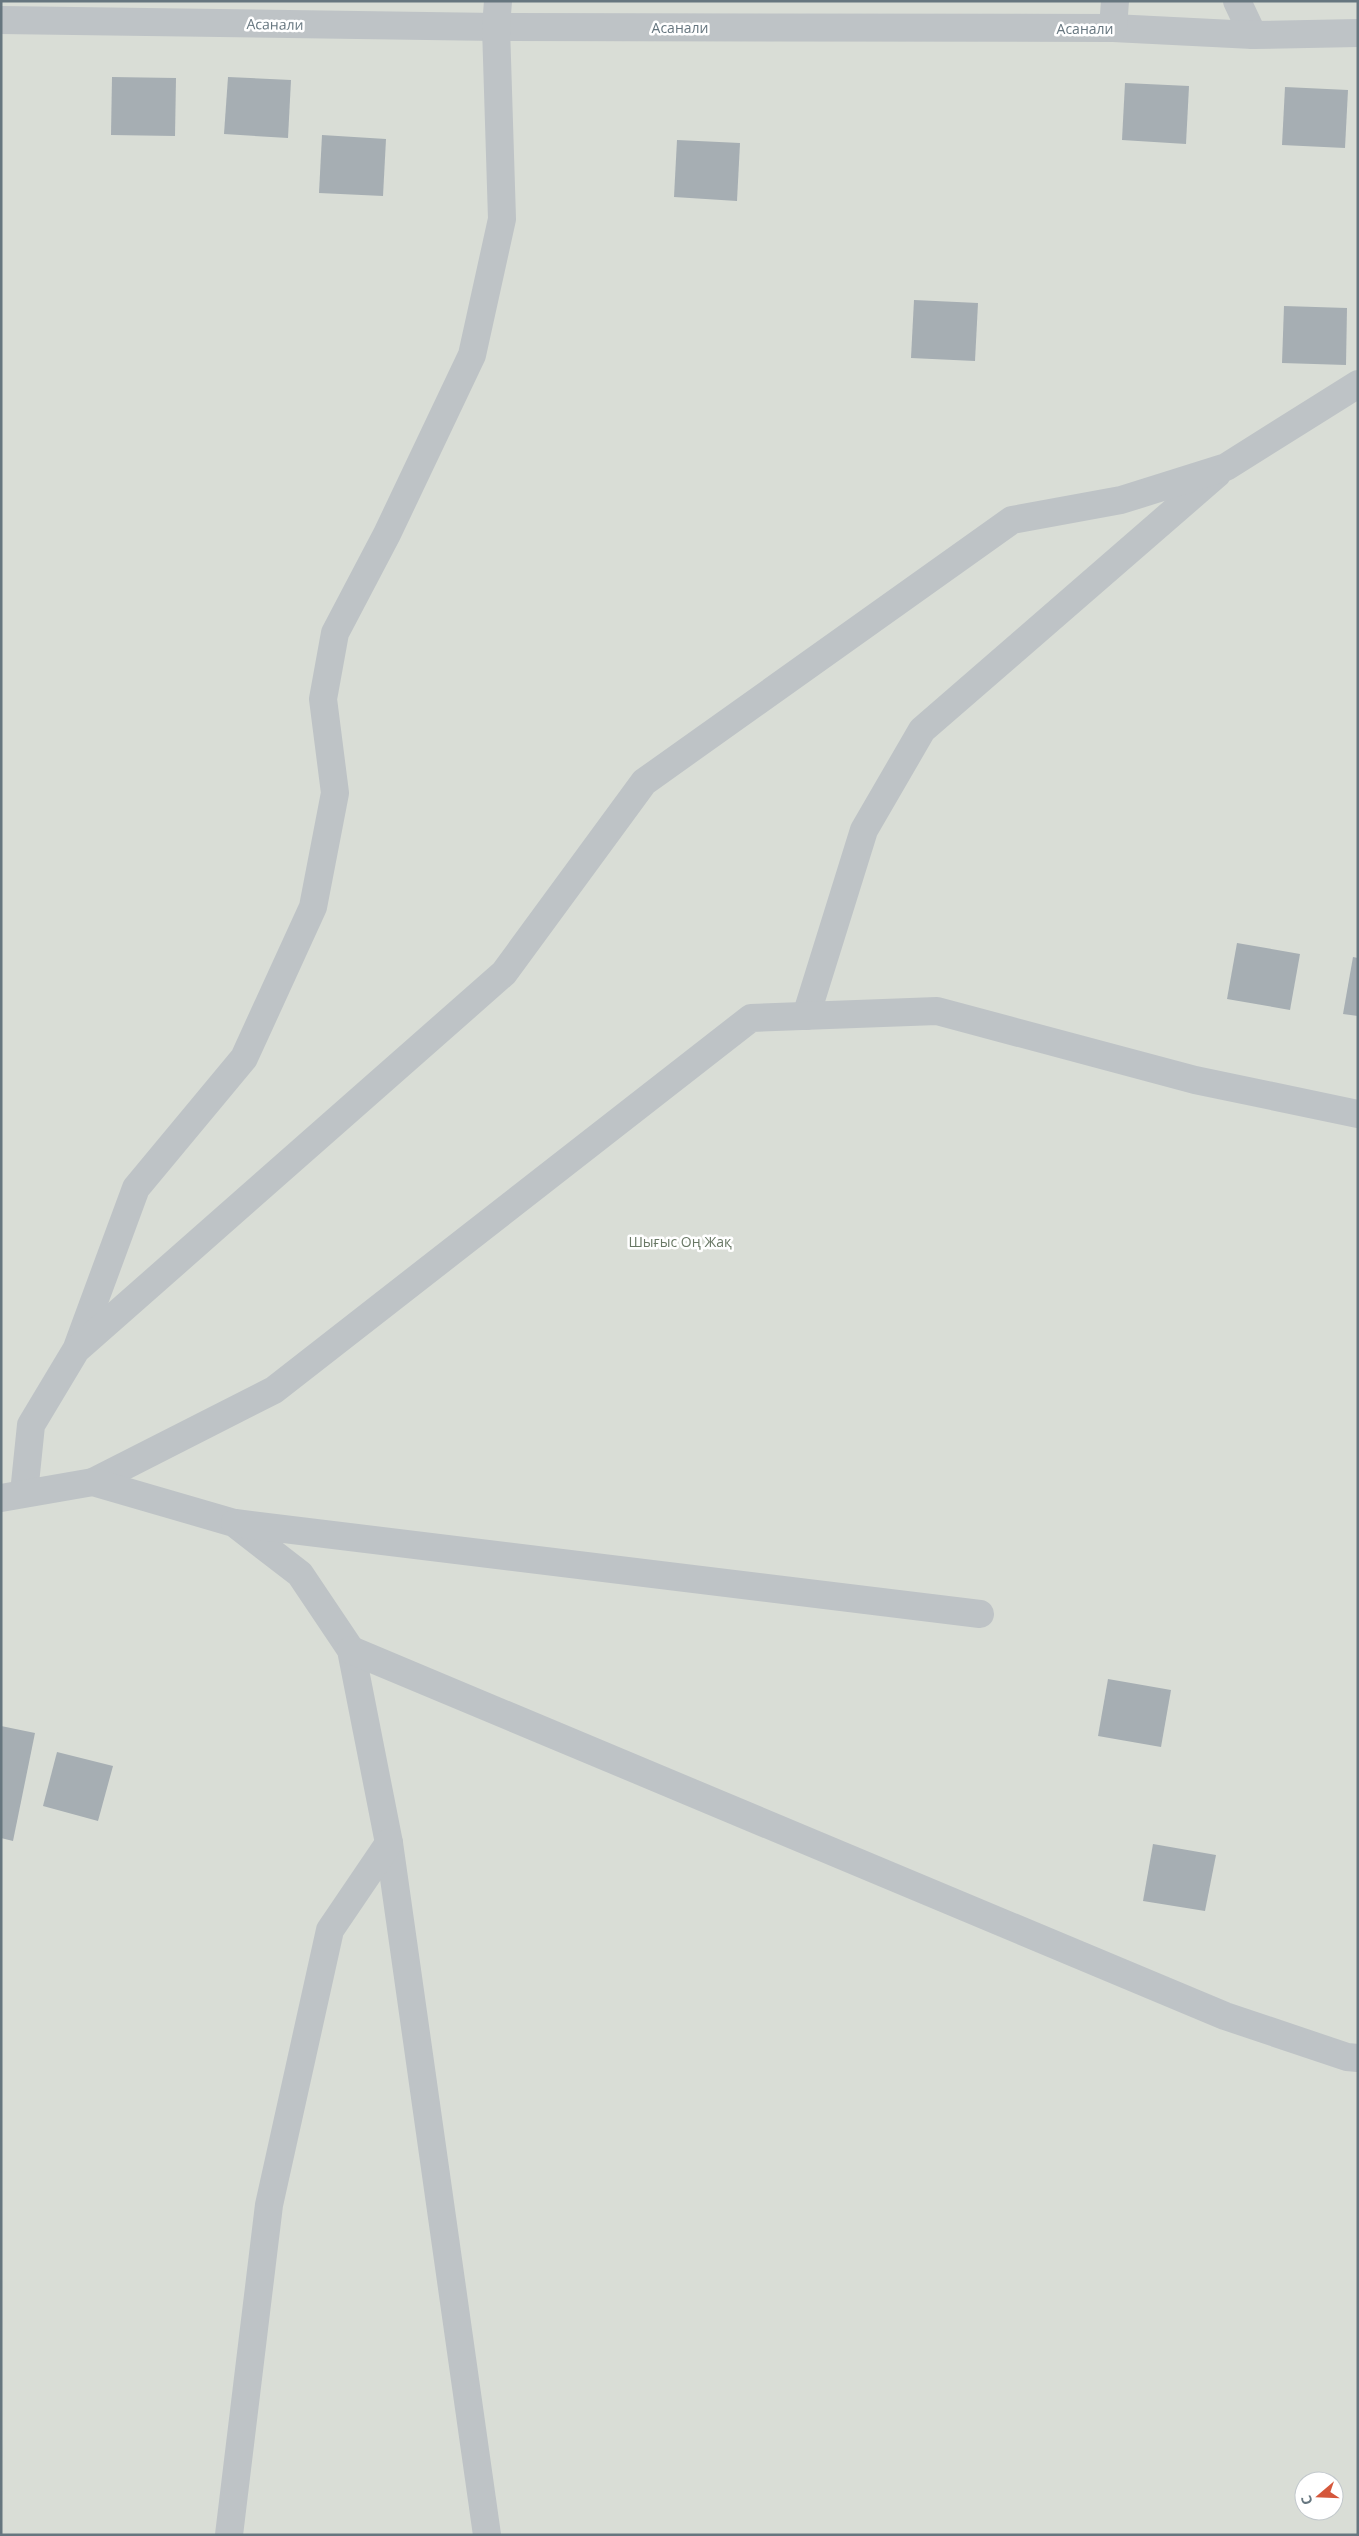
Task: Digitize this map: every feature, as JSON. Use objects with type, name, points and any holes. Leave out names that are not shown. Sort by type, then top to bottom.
[{"type":"street","points":[[1113,28],[1115,1]]},
{"type":"street","points":[[1237,1],[1253,35]]},
{"type":"street","points":[[497,14],[502,219],[472,355],[387,534],[335,633],[323,699],[335,793],[313,907],[244,1058],[136,1188],[76,1350],[31,1425],[13,1496],[93,1482],[274,1390],[750,1018],[937,1011],[1196,1080],[1358,1114]]},
{"type":"street","name":"Асанали","points":[[1,20],[497,14],[1113,28],[1253,35],[1358,32]]},
{"type":"street","points":[[806,1016],[864,830],[922,730],[1226,467],[1358,384]]},
{"type":"street","points":[[76,1350],[504,973],[644,782],[1012,520],[1120,500],[1226,467]]},
{"type":"street","points":[[93,1482],[234,1523],[980,1614]]},
{"type":"street","points":[[234,1523],[300,1574],[352,1650],[390,1843],[487,2535]]},
{"type":"street","points":[[352,1650],[1225,2016],[1347,2057],[1358,2058]]},
{"type":"street","points":[[229,2535],[269,2205],[330,1930],[390,1843]]},
{"type":"green space","name":"Шығыс Оң Жақ","points":[[1,1],[1358,1],[1358,2535],[1,2535]]},
{"type":"building","points":[[112,77],[176,78],[175,136],[111,135]]},
{"type":"building","points":[[228,77],[291,80],[288,138],[224,134]]},
{"type":"building","points":[[1125,83],[1189,86],[1186,144],[1122,140]]},
{"type":"building","points":[[1285,87],[1348,90],[1345,148],[1282,145]]},
{"type":"building","points":[[322,135],[386,139],[383,196],[319,193]]},
{"type":"building","points":[[677,140],[740,143],[737,201],[674,197]]},
{"type":"building","points":[[914,300],[978,303],[975,361],[911,358]]},
{"type":"building","points":[[1284,306],[1347,308],[1346,365],[1282,363]]},
{"type":"building","points":[[1237,943],[1300,954],[1290,1010],[1227,999]]},
{"type":"building","points":[[1353,957],[1358,958],[1358,1016],[1343,1014]]},
{"type":"building","points":[[1108,1679],[1171,1690],[1161,1747],[1098,1736]]},
{"type":"building","points":[[1,1726],[35,1733],[13,1841],[1,1838]]},
{"type":"building","points":[[57,1752],[113,1766],[98,1821],[43,1806]]},
{"type":"building","points":[[1153,1844],[1216,1855],[1205,1911],[1143,1901]]}]
